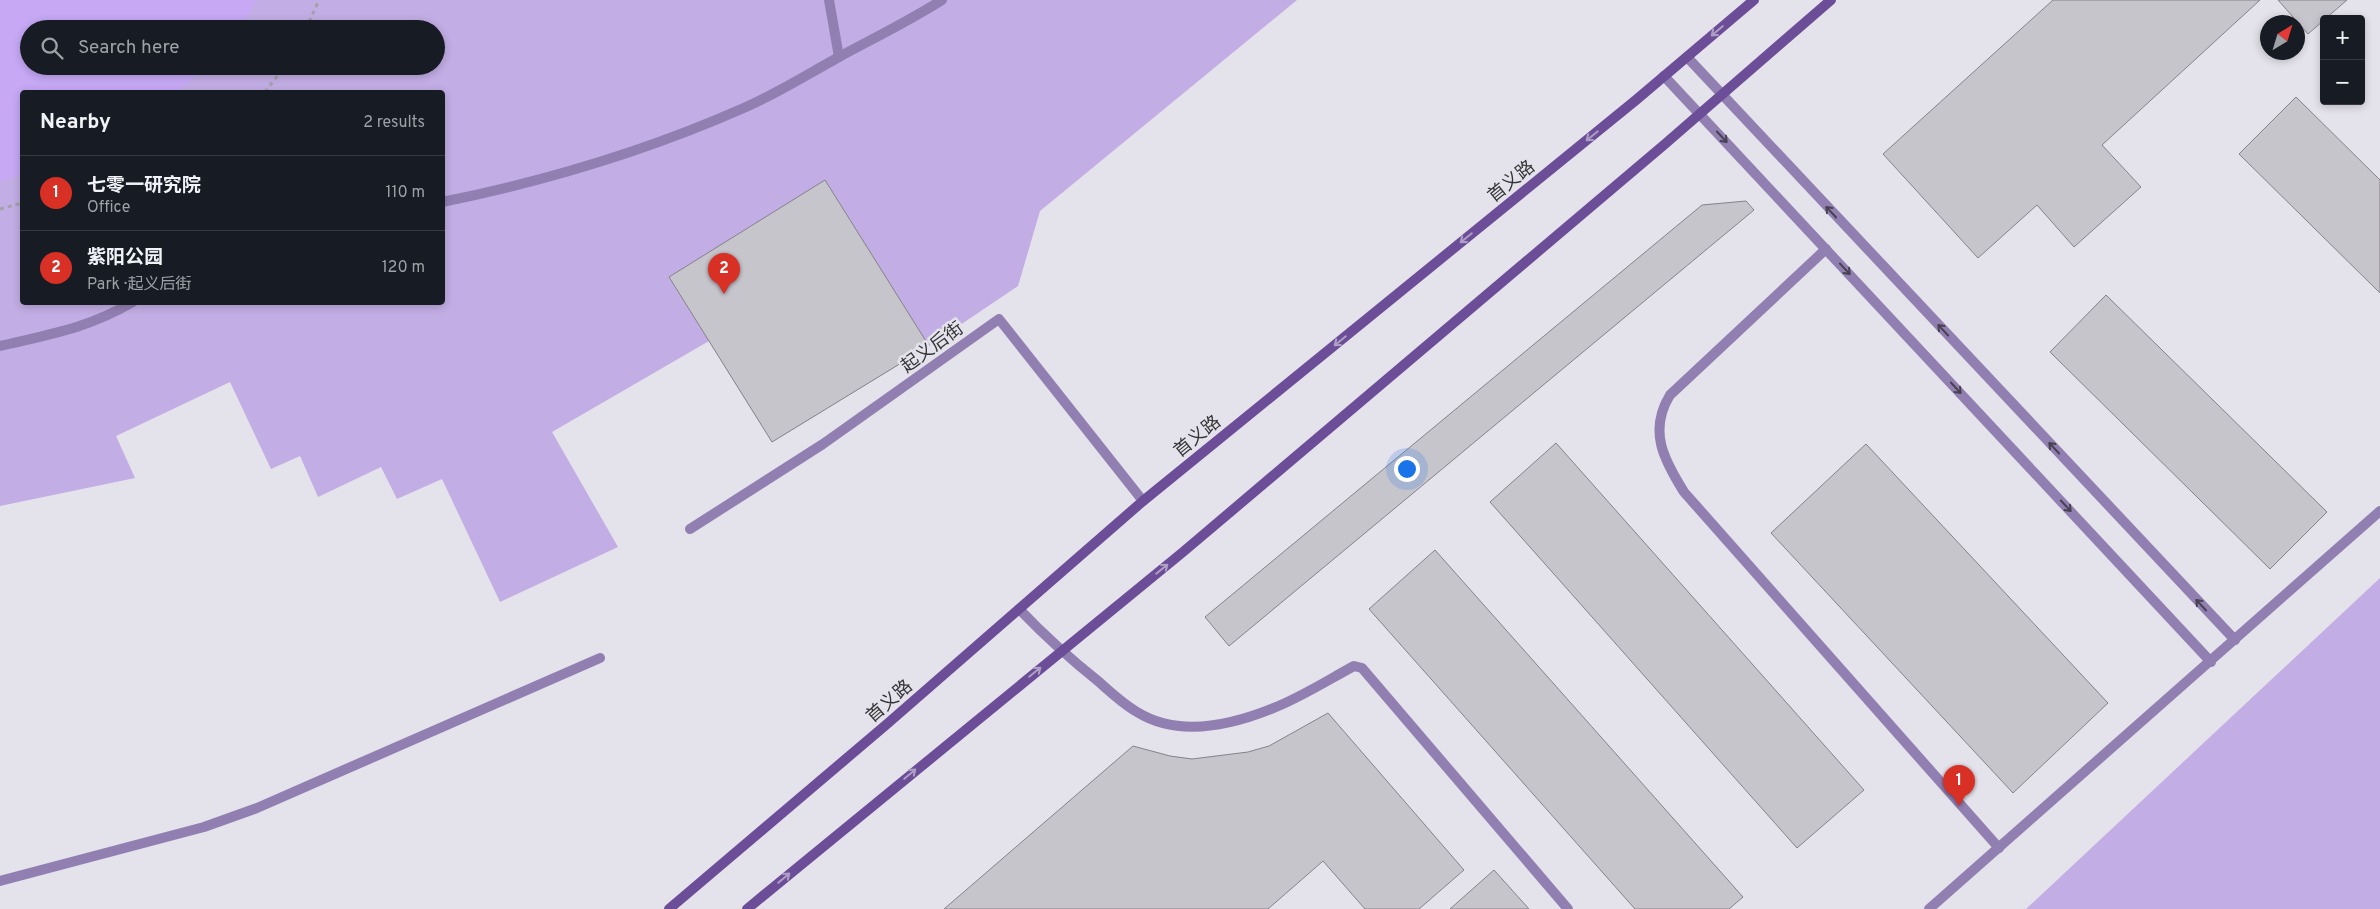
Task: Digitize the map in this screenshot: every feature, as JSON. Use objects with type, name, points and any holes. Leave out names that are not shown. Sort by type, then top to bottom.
[{"type":"main road","name":"首义路","points":[[669,909],[1143,501],[1664,76],[1754,0]]},
{"type":"main road","points":[[747,909],[1190,545],[1701,114],[1831,0]]},
{"type":"street","points":[[829,0],[839,57]]},
{"type":"street","points":[[445,201],[502,190],[638,150],[748,106],[942,0]]},
{"type":"street","points":[[1686,57],[2235,640]]},
{"type":"street","points":[[1664,76],[2211,662]]},
{"type":"street","points":[[1826,249],[1670,395],[1660,419],[1659,431],[1663,455],[1684,492],[1999,848]]},
{"type":"street","points":[[0,346],[64,332],[101,320],[128,305]]},
{"type":"street","name":"起义后街","points":[[690,528],[823,444],[999,319],[1143,501]]},
{"type":"street","points":[[1929,909],[2380,511]]},
{"type":"street","points":[[1019,609],[1061,651],[1137,712],[1168,725],[1191,727],[1236,721],[1277,707],[1354,666],[1362,668],[1568,909]]},
{"type":"street","points":[[0,881],[204,827],[257,808],[600,658]]},
{"type":"path","points":[[310,20],[319,0]]},
{"type":"path","points":[[267,90],[278,75]]},
{"type":"path","points":[[0,209],[20,204]]},
{"type":"shaded area","points":[[0,0],[1297,0],[1040,211],[1018,286],[929,346],[772,442],[709,341],[552,432],[618,547],[500,602],[442,479],[397,499],[381,467],[318,497],[300,456],[271,469],[230,382],[116,436],[135,478],[0,506]]},
{"type":"shaded area","points":[[0,0],[257,0],[244,20],[20,20],[20,75],[197,75],[179,90],[20,90],[20,175],[0,181]]},
{"type":"shaded area","points":[[2380,578],[2380,909],[2026,909]]},
{"type":"building","points":[[2053,0],[2260,0],[2102,145],[2141,187],[2074,247],[2037,205],[1978,258],[1883,154]]},
{"type":"building","points":[[2278,0],[2347,0],[2330,15],[2320,15],[2320,24],[2308,34],[2305,31],[2305,15],[2291,15]]},
{"type":"building","points":[[2296,97],[2380,180],[2380,293],[2239,154]]},
{"type":"building","points":[[825,180],[929,346],[772,442],[669,277]]},
{"type":"building","points":[[1746,201],[1754,210],[1229,646],[1205,617],[1702,205]]},
{"type":"building","points":[[2106,295],[2327,512],[2270,569],[2050,352]]},
{"type":"building","points":[[1556,443],[1864,790],[1797,848],[1490,502]]},
{"type":"building","points":[[1866,444],[2108,703],[2013,793],[1771,533]]},
{"type":"building","points":[[1435,550],[1743,897],[1729,909],[1635,909],[1369,609]]},
{"type":"building","points":[[1328,713],[1464,870],[1419,909],[1365,909],[1323,861],[1268,909],[944,909],[1133,746],[1170,756],[1192,759],[1248,752],[1269,746]]},
{"type":"building","points":[[1494,870],[1529,909],[1450,909]]},
{"type":"place","name":"紫阳公园","points":[[724,294]]},
{"type":"place","name":"七零一研究院","points":[[1959,806]]}]
